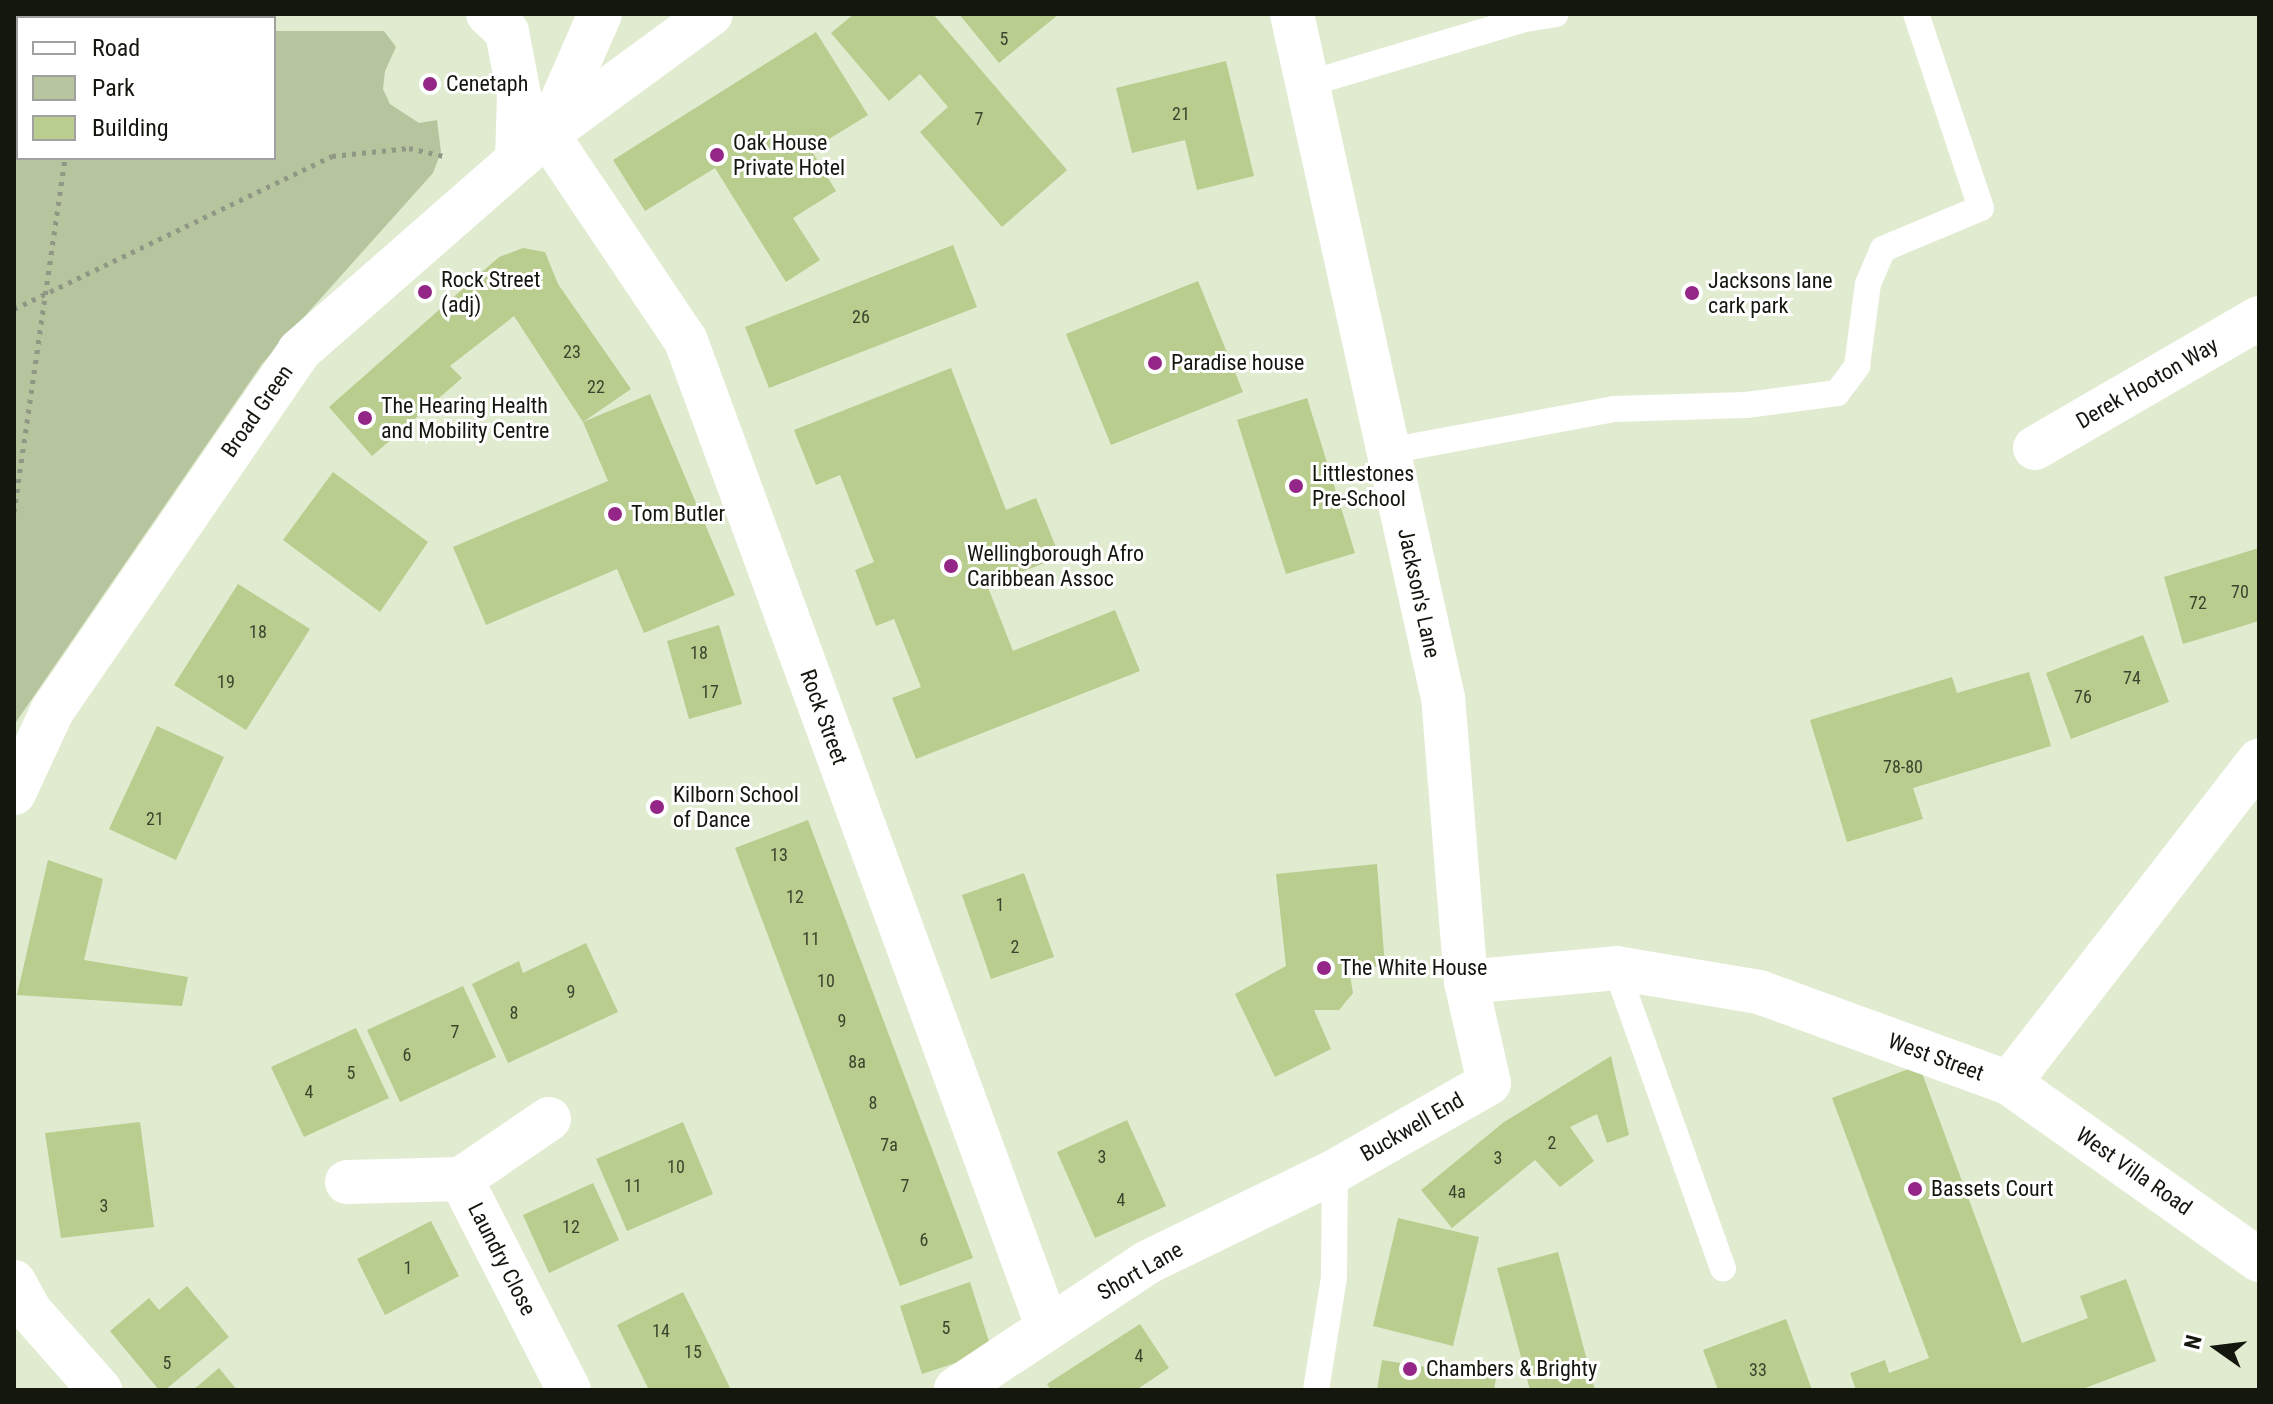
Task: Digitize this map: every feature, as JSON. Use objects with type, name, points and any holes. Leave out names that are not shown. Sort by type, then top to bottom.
[{"type":"street","points":[[488,14],[507,32],[532,146]]},
{"type":"street","name":"Broad Green","points":[[532,146],[600,14]]},
{"type":"street","name":"Broad Green","points":[[14,793],[52,711],[299,351],[532,146],[711,14]]},
{"type":"street","name":"Jackson's Lane","points":[[1292,14],[1443,698],[1466,982],[1489,1083]]},
{"type":"street","name":"Rock Street","points":[[532,146],[686,341],[1048,1328]]},
{"type":"street","name":"Derek Hooton Way","points":[[2035,448],[2259,318]]},
{"type":"street","name":"Broad Green","points":[[14,738],[52,711]]},
{"type":"street","name":"West Street","points":[[1466,982],[1616,968],[1759,992],[2009,1083],[2259,761]]},
{"type":"street","name":"Buckwell End","points":[[1335,1171],[1489,1083]]},
{"type":"street","name":"West Villa Road","points":[[2009,1083],[2259,1260]]},
{"type":"street","name":"Laundry Close","points":[[549,1119],[461,1179],[569,1390]]},
{"type":"street","name":"Short Lane","points":[[956,1389],[1148,1262],[1335,1171]]},
{"type":"street","points":[[347,1182],[461,1179]]},
{"type":"street","points":[[14,1282],[30,1311],[100,1390]]},
{"type":"lane","points":[[1307,84],[1556,14]]},
{"type":"lane","points":[[1388,451],[1614,409],[1746,405],[1837,393],[1857,366],[1868,284],[1883,249],[1981,208],[1916,14]]},
{"type":"lane","points":[[1616,968],[1723,1268]]},
{"type":"lane","points":[[1316,1390],[1334,1277],[1335,1171]]},
{"type":"path","points":[[14,309],[332,156],[409,148],[441,152],[475,195]]},
{"type":"path","points":[[14,512],[65,160]]},
{"type":"green space","points":[[276,31],[384,31],[396,47],[385,71],[383,89],[390,104],[419,123],[437,120],[441,152],[433,173],[262,364],[14,725],[14,37],[16,160],[276,160]]},
{"type":"building","points":[[854,14],[933,14],[1067,170],[1002,227],[920,132],[948,107],[920,74],[889,101],[831,33]]},
{"type":"building","points":[[959,14],[1059,14],[999,63]]},
{"type":"building","name":"Oak House Private Hotel","points":[[816,32],[868,115],[811,150],[836,191],[793,218],[820,260],[786,282],[715,168],[645,211],[613,160]]},
{"type":"building","points":[[1226,61],[1254,176],[1197,190],[1185,140],[1132,153],[1116,88]]},
{"type":"building","points":[[953,245],[977,307],[769,388],[745,327]]},
{"type":"building","points":[[523,248],[545,252],[558,284],[631,389],[583,422],[514,316],[450,366],[462,378],[372,456],[329,407],[499,257]]},
{"type":"building","name":"Paradise house","points":[[1198,281],[1243,392],[1111,445],[1066,334]]},
{"type":"building","name":"Wellingborough Afro Caribbean Assoc","points":[[951,368],[1006,510],[1036,498],[1060,557],[987,585],[1013,651],[1115,610],[1140,671],[916,759],[892,698],[921,687],[894,619],[876,626],[855,570],[874,562],[840,475],[816,485],[794,430]]},
{"type":"building","name":"Tom Butler","points":[[650,394],[735,595],[644,633],[617,569],[486,625],[453,547],[608,481],[583,422]]},
{"type":"building","name":"Littlestones Pre-School","points":[[1307,398],[1355,553],[1286,574],[1237,420]]},
{"type":"building","points":[[333,472],[428,542],[380,612],[283,540]]},
{"type":"building","points":[[2259,548],[2259,621],[2183,644],[2164,577]]},
{"type":"building","points":[[238,584],[310,629],[246,730],[174,685]]},
{"type":"building","points":[[719,625],[742,704],[689,719],[667,641]]},
{"type":"building","points":[[2143,635],[2169,702],[2071,739],[2046,673]]},
{"type":"building","points":[[2029,672],[2051,746],[1913,788],[1923,819],[1847,842],[1810,720],[1952,677],[1957,693]]},
{"type":"building","points":[[157,726],[224,757],[176,860],[109,829]]},
{"type":"building","points":[[808,820],[973,1258],[900,1286],[735,848]]},
{"type":"building","points":[[48,860],[103,879],[84,960],[188,977],[182,1006],[17,995]]},
{"type":"building","name":"The White House","points":[[1377,864],[1385,966],[1349,970],[1353,993],[1339,1010],[1314,1010],[1331,1049],[1275,1077],[1235,994],[1286,966],[1276,874]]},
{"type":"building","points":[[1024,873],[1054,957],[991,979],[962,895]]},
{"type":"building","points":[[586,943],[618,1012],[508,1063],[472,984],[519,961],[523,973]]},
{"type":"building","points":[[463,986],[496,1057],[400,1102],[367,1030]]},
{"type":"building","points":[[356,1028],[389,1098],[304,1137],[271,1067]]},
{"type":"building","points":[[1611,1056],[1629,1135],[1607,1143],[1597,1114],[1570,1127],[1594,1161],[1560,1187],[1535,1160],[1452,1228],[1421,1190],[1504,1122]]},
{"type":"building","name":"Bassets Court","points":[[1919,1065],[2022,1343],[2088,1318],[2080,1296],[2126,1279],[2156,1361],[2080,1390],[1856,1390],[1850,1373],[1885,1360],[1889,1373],[1929,1358],[1832,1098]]},
{"type":"building","points":[[1127,1120],[1166,1206],[1095,1238],[1057,1152]]},
{"type":"building","points":[[140,1122],[154,1227],[61,1238],[45,1133]]},
{"type":"building","points":[[683,1122],[713,1194],[627,1231],[596,1159]]},
{"type":"building","points":[[593,1183],[619,1240],[549,1273],[523,1215]]},
{"type":"building","points":[[1398,1218],[1479,1237],[1453,1346],[1373,1326]]},
{"type":"building","points":[[431,1221],[459,1276],[385,1315],[357,1259]]},
{"type":"building","points":[[1558,1252],[1595,1390],[1530,1390],[1497,1268]]},
{"type":"building","points":[[970,1282],[992,1351],[922,1374],[900,1306]]},
{"type":"building","points":[[187,1286],[229,1337],[165,1390],[159,1390],[110,1331],[149,1298],[159,1310]]},
{"type":"building","points":[[683,1292],[731,1390],[649,1390],[617,1325]]},
{"type":"building","points":[[1786,1319],[1812,1390],[1718,1390],[1703,1350]]},
{"type":"building","points":[[1140,1324],[1169,1368],[1136,1390],[1051,1390],[1047,1384]]},
{"type":"building","name":"Chambers & Brighty","points":[[1382,1360],[1496,1378],[1494,1390],[1377,1390]]},
{"type":"building","points":[[219,1368],[237,1390],[193,1390]]},
{"type":"place","name":"Cenetaph","points":[[430,84]]},
{"type":"place","name":"Oak House Private Hotel","points":[[717,155]]},
{"type":"place","name":"Rock Street (adj)","points":[[425,292]]},
{"type":"place","name":"Jacksons lane cark park","points":[[1692,293]]},
{"type":"place","name":"Paradise house","points":[[1155,363]]},
{"type":"place","name":"The Hearing Health and Mobility Centre","points":[[365,418]]},
{"type":"place","name":"Littlestones Pre-School","points":[[1296,486]]},
{"type":"place","name":"Tom Butler","points":[[615,514]]},
{"type":"place","name":"Wellingborough Afro Caribbean Assoc","points":[[951,566]]},
{"type":"place","name":"Kilborn School of Dance","points":[[657,807]]},
{"type":"place","name":"The White House","points":[[1324,968]]},
{"type":"place","name":"Bassets Court","points":[[1915,1189]]},
{"type":"place","name":"Chambers & Brighty","points":[[1410,1369]]}]
